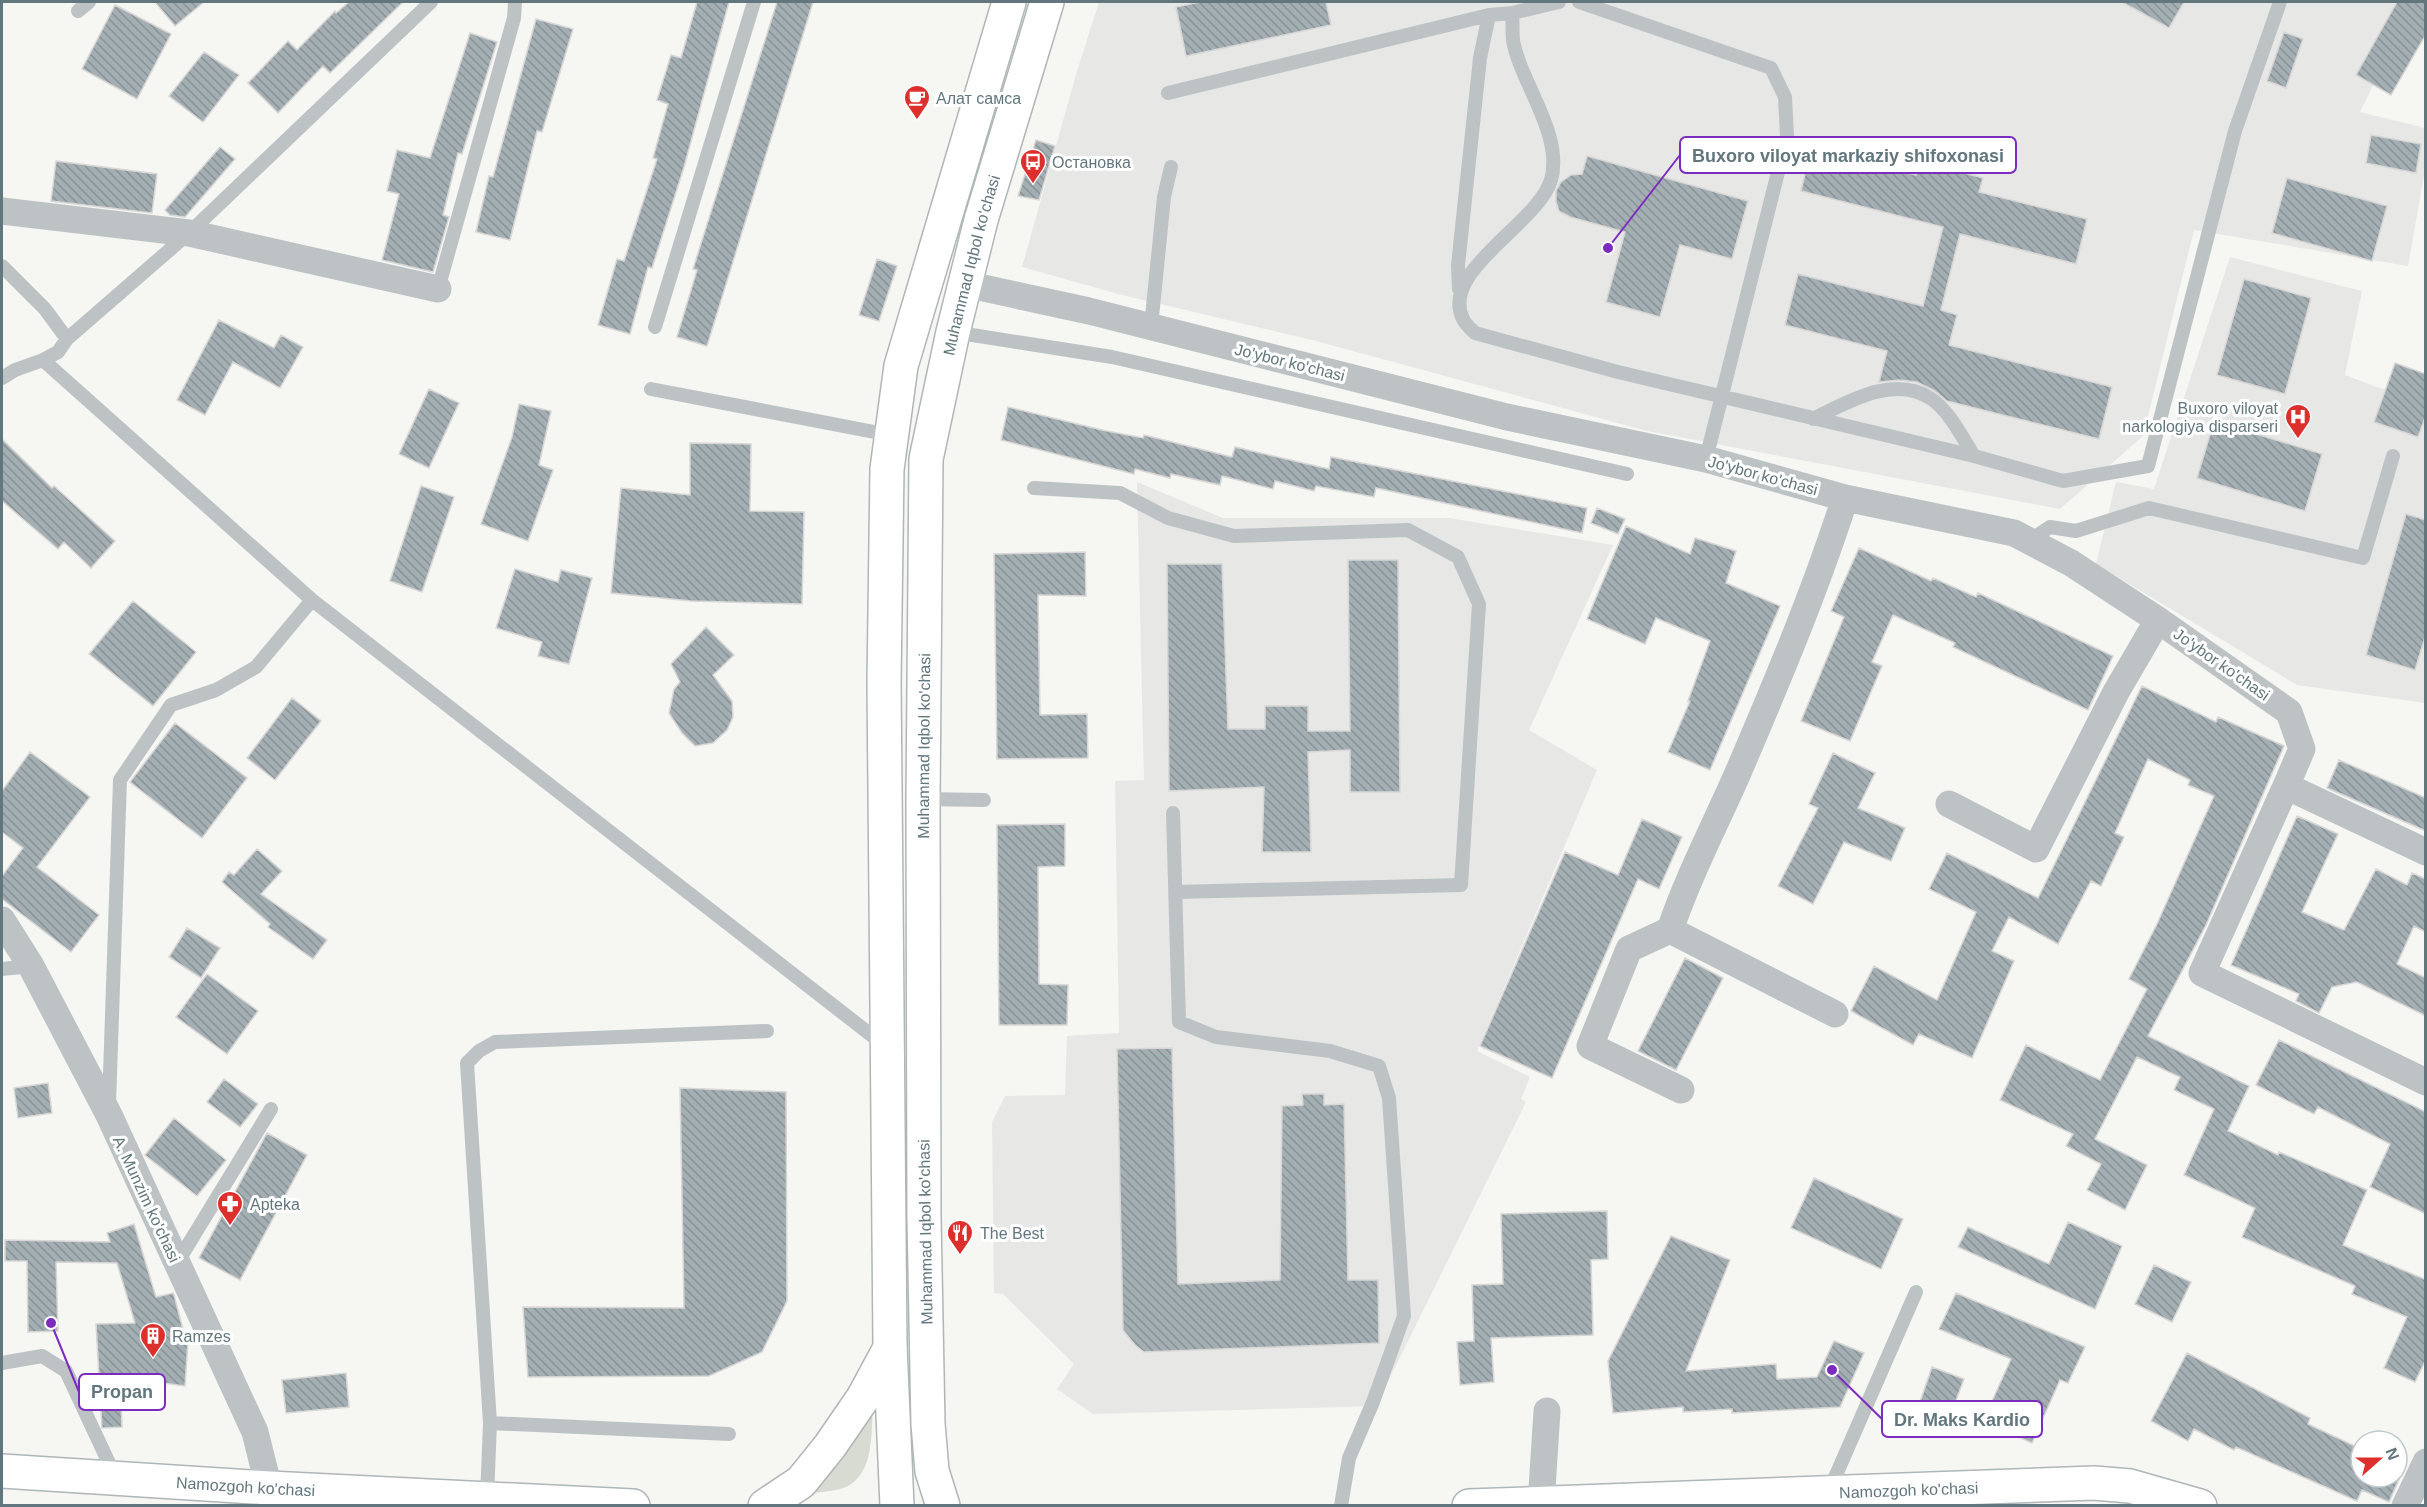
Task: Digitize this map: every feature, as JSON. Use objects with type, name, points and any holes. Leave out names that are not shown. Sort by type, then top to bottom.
[{"type":"main road","points":[[897,1506],[891,1347],[884,683],[890,435],[902,366],[1009,2]]},
{"type":"main road","name":"Muhammad Iqbol ko'chasi","points":[[943,1506],[932,1471],[928,1424],[924,1217],[923,799],[926,459],[952,332],[981,220],[1047,2]]},
{"type":"main road","points":[[765,1506],[801,1482],[830,1446],[858,1406],[891,1347]]},
{"type":"main road","name":"Namozgoh ko'chasi","points":[[2,1471],[269,1488],[633,1506]]},
{"type":"main road","name":"Namozgoh ko'chasi","points":[[1469,1506],[1829,1491],[2094,1484],[2130,1486],[2200,1506]]},
{"type":"street","points":[[2,210],[189,233],[438,289]]},
{"type":"street","name":"Jo'ybor ko'chasi","points":[[965,284],[1151,327],[1507,417],[1706,459],[1845,498],[2014,533],[2072,563],[2289,712],[2302,749],[2202,973],[2426,1082]]},
{"type":"street","points":[[1681,1090],[1590,1046],[1629,949],[1670,930],[1683,891],[1737,775],[1822,568],[1845,498]]},
{"type":"street","points":[[1949,804],[2036,849],[2116,692],[2158,620]]},
{"type":"street","points":[[2286,786],[2426,852]]},
{"type":"street","name":"A. Munzim ko'chasi","points":[[2,920],[32,966],[109,1115],[255,1432],[269,1488]]},
{"type":"street","points":[[1670,930],[1834,1014]]},
{"type":"street","points":[[1541,1504],[1547,1410]]},
{"type":"street","points":[[2405,1506],[2426,1462]]},
{"type":"lane","points":[[78,11],[89,2]]},
{"type":"lane","points":[[2,378],[58,352],[67,339],[189,233],[431,2]]},
{"type":"lane","points":[[438,289],[514,18],[515,2]]},
{"type":"lane","points":[[655,327],[754,2]]},
{"type":"lane","points":[[1168,93],[1489,15],[1512,13],[1559,2]]},
{"type":"lane","points":[[1579,2],[1771,68],[1785,97],[1787,136],[1706,459]]},
{"type":"lane","points":[[1489,15],[1480,58],[1458,265],[1459,300],[1463,319],[1475,333],[1813,419],[1974,456],[2063,481],[2148,466],[2235,131],[2280,2]]},
{"type":"lane","points":[[1459,300],[1466,276],[1538,205],[1551,180],[1553,156],[1542,115],[1513,41],[1512,13]]},
{"type":"lane","points":[[1151,327],[1164,197],[1171,167]]},
{"type":"lane","points":[[2,266],[45,309],[67,339]]},
{"type":"lane","points":[[952,332],[1112,357],[1627,474]]},
{"type":"lane","points":[[43,360],[312,600],[888,1048]]},
{"type":"lane","points":[[1813,419],[1867,394],[1900,388],[1930,398],[1954,424],[1974,456]]},
{"type":"lane","points":[[651,389],[890,435]]},
{"type":"lane","points":[[2029,541],[2050,527],[2076,531],[2149,508],[2362,558],[2393,456]]},
{"type":"lane","points":[[1034,488],[1120,493],[1168,518],[1234,536],[1408,530],[1458,557],[1479,604],[1461,885],[1175,892]]},
{"type":"lane","points":[[109,1115],[120,780],[171,705],[216,690],[255,667],[312,600]]},
{"type":"lane","points":[[923,799],[984,800]]},
{"type":"lane","points":[[1173,813],[1179,1022],[1216,1037],[1330,1052],[1379,1066],[1389,1098],[1404,1316],[1373,1402],[1349,1458],[1341,1506]]},
{"type":"lane","points":[[2,969],[32,966]]},
{"type":"lane","points":[[487,1498],[490,1423],[467,1063],[479,1051],[495,1042],[767,1031]]},
{"type":"lane","points":[[177,1263],[271,1109]]},
{"type":"lane","points":[[1829,1491],[1916,1292]]},
{"type":"lane","points":[[2,1363],[42,1356],[66,1371],[116,1478]]},
{"type":"lane","points":[[490,1423],[729,1434]]},
{"type":"shaded area","points":[[1099,2],[2414,2],[2360,112],[2425,128],[2425,169],[2408,266],[2194,230],[2143,436],[2060,509],[1647,431],[1316,341],[1122,295],[1022,267],[1077,71]]},
{"type":"shaded area","name":"Buxoro viloyat narkologiya disparseri","points":[[2230,257],[2362,291],[2345,375],[2379,388],[2425,398],[2425,703],[2297,685],[2096,564],[2116,482],[2154,489]]},
{"type":"shaded area","points":[[1137,482],[1223,518],[1449,518],[1613,545],[1529,730],[1597,770],[1477,1051],[1530,1077],[1521,1099],[1526,1102],[1376,1406],[1093,1414],[1057,1389],[1074,1364],[1003,1294],[994,1293],[992,1122],[1005,1096],[1065,1095],[1067,1036],[1119,1033],[1115,781],[1144,780]]},
{"type":"shaded area","points":[[873,1402],[869,1453],[860,1476],[852,1484],[840,1489],[807,1494]]},
{"type":"building","points":[[155,2],[204,2],[175,26]]},
{"type":"building","points":[[349,2],[403,2],[330,73],[323,66],[278,113],[248,83],[288,41],[297,50],[335,11],[336,13]]},
{"type":"building","points":[[697,2],[729,2],[684,167],[652,268],[648,267],[630,334],[598,325],[617,259],[624,261],[657,159],[653,158],[668,104],[657,100],[671,55],[681,58]]},
{"type":"building","points":[[777,2],[813,2],[707,346],[677,337],[697,270],[693,269]]},
{"type":"building","points":[[1200,2],[1326,2],[1331,25],[1186,56],[1176,7]]},
{"type":"building","points":[[2122,2],[2184,2],[2169,28]]},
{"type":"building","points":[[2397,2],[2426,2],[2426,34],[2391,95],[2356,75]]},
{"type":"building","points":[[115,5],[171,34],[137,99],[82,69]]},
{"type":"building","points":[[536,19],[573,29],[542,132],[537,131],[510,240],[476,232],[489,176],[493,177]]},
{"type":"building","points":[[2284,32],[2303,39],[2286,88],[2267,81]]},
{"type":"building","points":[[470,33],[497,42],[462,154],[458,153],[443,215],[449,217],[433,272],[382,260],[399,194],[387,191],[397,150],[430,158]]},
{"type":"building","points":[[204,52],[239,75],[203,122],[169,96]]},
{"type":"building","points":[[2371,135],[2421,144],[2416,173],[2366,163]]},
{"type":"building","points":[[1036,140],[1055,146],[1039,200],[1018,196]]},
{"type":"building","points":[[220,147],[235,159],[185,217],[170,215],[165,210]]},
{"type":"building","points":[[1811,148],[1916,175],[1919,161],[1983,178],[1979,192],[2087,219],[2076,264],[1960,234],[1941,310],[1957,315],[1949,345],[2112,387],[2099,439],[1947,401],[1935,391],[1917,382],[1900,380],[1879,382],[1887,351],[1785,325],[1798,274],[1923,306],[1943,227],[1801,191]]},
{"type":"building","points":[[1587,156],[1748,201],[1732,259],[1680,245],[1660,317],[1606,302],[1625,232],[1570,217],[1559,211],[1556,202],[1556,191],[1561,182],[1571,175],[1582,174]]},
{"type":"building","points":[[56,161],[157,174],[152,213],[51,201]]},
{"type":"building","points":[[2287,178],[2387,206],[2372,261],[2272,233]]},
{"type":"building","points":[[877,259],[897,266],[879,321],[859,315]]},
{"type":"building","points":[[2244,279],[2311,298],[2285,394],[2217,375]]},
{"type":"building","points":[[219,320],[274,348],[281,335],[303,347],[280,388],[233,362],[205,415],[177,400]]},
{"type":"building","points":[[2395,363],[2426,374],[2426,415],[2418,437],[2374,422]]},
{"type":"building","points":[[429,389],[459,403],[429,468],[399,454]]},
{"type":"building","points":[[519,404],[551,411],[539,465],[553,470],[528,541],[481,524],[512,437]]},
{"type":"building","points":[[1008,407],[1102,430],[1143,438],[1144,435],[1232,457],[1235,447],[1329,469],[1331,457],[1587,508],[1582,533],[1376,488],[1374,497],[1316,486],[1314,491],[1275,481],[1273,489],[1222,476],[1220,485],[1171,474],[1170,478],[1135,469],[1134,474],[1001,440]]},
{"type":"building","points":[[2214,421],[2322,454],[2305,511],[2197,478]]},
{"type":"building","points":[[2,439],[52,488],[54,486],[115,541],[91,568],[64,542],[58,549],[2,501]]},
{"type":"building","points":[[690,443],[751,444],[750,511],[804,512],[802,604],[691,601],[611,593],[621,488],[690,495]]},
{"type":"building","points":[[421,486],[454,497],[422,592],[390,581]]},
{"type":"building","points":[[1597,508],[1625,519],[1618,534],[1591,523]]},
{"type":"building","points":[[2406,514],[2426,520],[2426,634],[2415,670],[2366,655]]},
{"type":"building","points":[[1626,526],[1690,554],[1695,538],[1736,551],[1726,583],[1780,606],[1710,770],[1668,752],[1690,701],[1688,701],[1710,641],[1656,618],[1645,644],[1587,619]]},
{"type":"building","points":[[1859,548],[1931,581],[1933,578],[1976,597],[1978,593],[2113,656],[2088,710],[1953,647],[1955,643],[1893,615],[1872,662],[1882,666],[1850,741],[1801,721],[1844,617],[1831,611]]},
{"type":"building","points":[[1085,552],[1086,596],[1038,595],[1040,715],[1087,714],[1088,758],[997,759],[994,554]]},
{"type":"building","points":[[1348,560],[1398,560],[1400,792],[1350,792],[1350,750],[1308,752],[1311,852],[1262,852],[1264,787],[1169,791],[1167,564],[1222,564],[1228,729],[1265,729],[1265,706],[1308,706],[1308,731],[1350,731]]},
{"type":"building","points":[[515,569],[558,582],[561,570],[592,578],[569,664],[538,656],[542,642],[496,628]]},
{"type":"building","points":[[133,601],[196,652],[153,706],[89,654]]},
{"type":"building","points":[[706,627],[734,655],[713,675],[732,701],[733,717],[727,730],[713,743],[695,746],[682,733],[669,713],[674,689],[680,682],[671,664]]},
{"type":"building","points":[[2142,686],[2216,722],[2218,717],[2284,746],[2206,925],[2148,1036],[2249,1086],[2228,1131],[2278,1155],[2279,1152],[2367,1190],[2343,1245],[2424,1279],[2426,1276],[2426,1359],[2415,1382],[2384,1368],[2407,1317],[2352,1294],[2355,1286],[2242,1237],[2255,1208],[2184,1175],[2214,1109],[2174,1090],[2180,1077],[2137,1057],[2095,1139],[2147,1165],[2125,1210],[2087,1190],[2101,1164],[2066,1146],[2073,1134],[2000,1100],[2026,1045],[2100,1080],[2147,989],[2129,979],[2157,924],[2214,796],[2188,785],[2190,780],[2148,759],[2115,833],[2124,837],[2101,886],[2091,881],[2058,944],[2009,917],[1992,951],[2014,961],[1972,1058],[1919,1034],[1913,1045],[1851,1011],[1874,966],[1937,1000],[1976,912],[1929,889],[1947,853],[2038,898]]},
{"type":"building","points":[[292,698],[321,721],[275,780],[247,758]]},
{"type":"building","points":[[175,723],[247,778],[202,838],[130,782]]},
{"type":"building","points":[[30,752],[90,797],[37,867],[99,915],[71,952],[2,899],[2,876],[23,848],[2,832],[2,791]]},
{"type":"building","points":[[1833,753],[1875,773],[1858,808],[1905,828],[1891,861],[1844,842],[1813,904],[1778,886],[1818,808],[1809,804]]},
{"type":"building","points":[[2339,760],[2426,798],[2426,831],[2327,788]]},
{"type":"building","points":[[2297,816],[2338,834],[2302,912],[2344,930],[2376,869],[2407,885],[2412,873],[2426,879],[2426,932],[2414,926],[2397,964],[2426,978],[2426,1016],[2357,982],[2332,987],[2319,1013],[2296,1001],[2299,994],[2231,965]]},
{"type":"building","points":[[1642,819],[1682,837],[1659,889],[1638,879],[1552,1078],[1480,1046],[1565,852],[1618,875]]},
{"type":"building","points":[[1065,824],[1065,866],[1038,867],[1039,984],[1068,985],[1067,1025],[999,1025],[997,825]]},
{"type":"building","points":[[257,849],[282,871],[261,894],[327,940],[313,959],[268,927],[270,924],[222,882],[229,872],[234,875]]},
{"type":"building","points":[[187,928],[220,948],[201,978],[169,957]]},
{"type":"building","points":[[1685,958],[1723,978],[1676,1070],[1638,1051]]},
{"type":"building","points":[[207,974],[258,1011],[227,1054],[176,1017]]},
{"type":"building","points":[[2279,1040],[2426,1112],[2426,1214],[2370,1187],[2390,1144],[2318,1107],[2314,1114],[2256,1085]]},
{"type":"building","points":[[1172,1048],[1178,1284],[1280,1280],[1282,1106],[1303,1105],[1302,1094],[1324,1094],[1324,1105],[1344,1104],[1348,1280],[1378,1280],[1379,1343],[1144,1352],[1123,1330],[1117,1049]]},
{"type":"building","points":[[224,1079],[258,1104],[240,1127],[207,1102]]},
{"type":"building","points":[[48,1083],[52,1113],[18,1118],[14,1088]]},
{"type":"building","points":[[680,1088],[786,1092],[787,1301],[762,1352],[709,1376],[528,1377],[523,1307],[684,1308]]},
{"type":"building","points":[[174,1118],[226,1160],[197,1196],[145,1155]]},
{"type":"building","points":[[267,1133],[307,1155],[240,1280],[199,1258]]},
{"type":"building","points":[[1814,1178],[1903,1219],[1881,1269],[1791,1228]]},
{"type":"building","points":[[1607,1211],[1608,1259],[1591,1260],[1593,1335],[1491,1338],[1494,1382],[1460,1385],[1457,1342],[1474,1341],[1472,1285],[1503,1284],[1501,1214]]},
{"type":"building","points":[[2068,1222],[2122,1246],[2095,1309],[1958,1247],[1968,1227],[2049,1264]]},
{"type":"building","points":[[134,1224],[156,1297],[173,1293],[174,1295],[186,1341],[188,1341],[185,1386],[120,1377],[122,1427],[102,1428],[96,1324],[135,1323],[117,1263],[56,1262],[58,1331],[28,1332],[27,1261],[5,1261],[5,1240],[110,1242],[107,1233]]},
{"type":"building","points":[[1671,1236],[1730,1260],[1686,1371],[1776,1364],[1777,1379],[1817,1377],[1834,1341],[1864,1353],[1840,1407],[1732,1413],[1732,1409],[1683,1412],[1683,1407],[1613,1413],[1608,1361]]},
{"type":"building","points":[[2154,1265],[2191,1282],[2172,1322],[2135,1304]]},
{"type":"building","points":[[1956,1293],[2085,1347],[2068,1383],[2060,1380],[2032,1443],[1983,1421],[2011,1359],[1939,1329]]},
{"type":"building","points":[[2187,1353],[2310,1418],[2308,1424],[2349,1443],[2349,1489],[2395,1489],[2389,1502],[2362,1490],[2357,1501],[2236,1447],[2234,1450],[2194,1429],[2188,1441],[2151,1421]]},
{"type":"building","points":[[1932,1367],[1964,1379],[1952,1411],[1920,1402]]},
{"type":"building","points":[[346,1373],[349,1407],[286,1413],[282,1380]]},
{"type":"place","name":"Алат самса","points":[[917,121]]},
{"type":"place","name":"Остановка","points":[[1033,185]]},
{"type":"place","name":"Buxoro viloyat markaziy shifoxonasi","points":[[1608,248]]},
{"type":"place","name":"Buxoro viloyat narkologiya disparseri","points":[[2298,440]]},
{"type":"place","name":"Apteka","points":[[230,1227]]},
{"type":"place","name":"The Best","points":[[960,1256]]},
{"type":"place","name":"Propan","points":[[51,1323]]},
{"type":"place","name":"Ramzes","points":[[153,1359]]},
{"type":"place","name":"Dr. Maks Kardio","points":[[1832,1370]]}]
